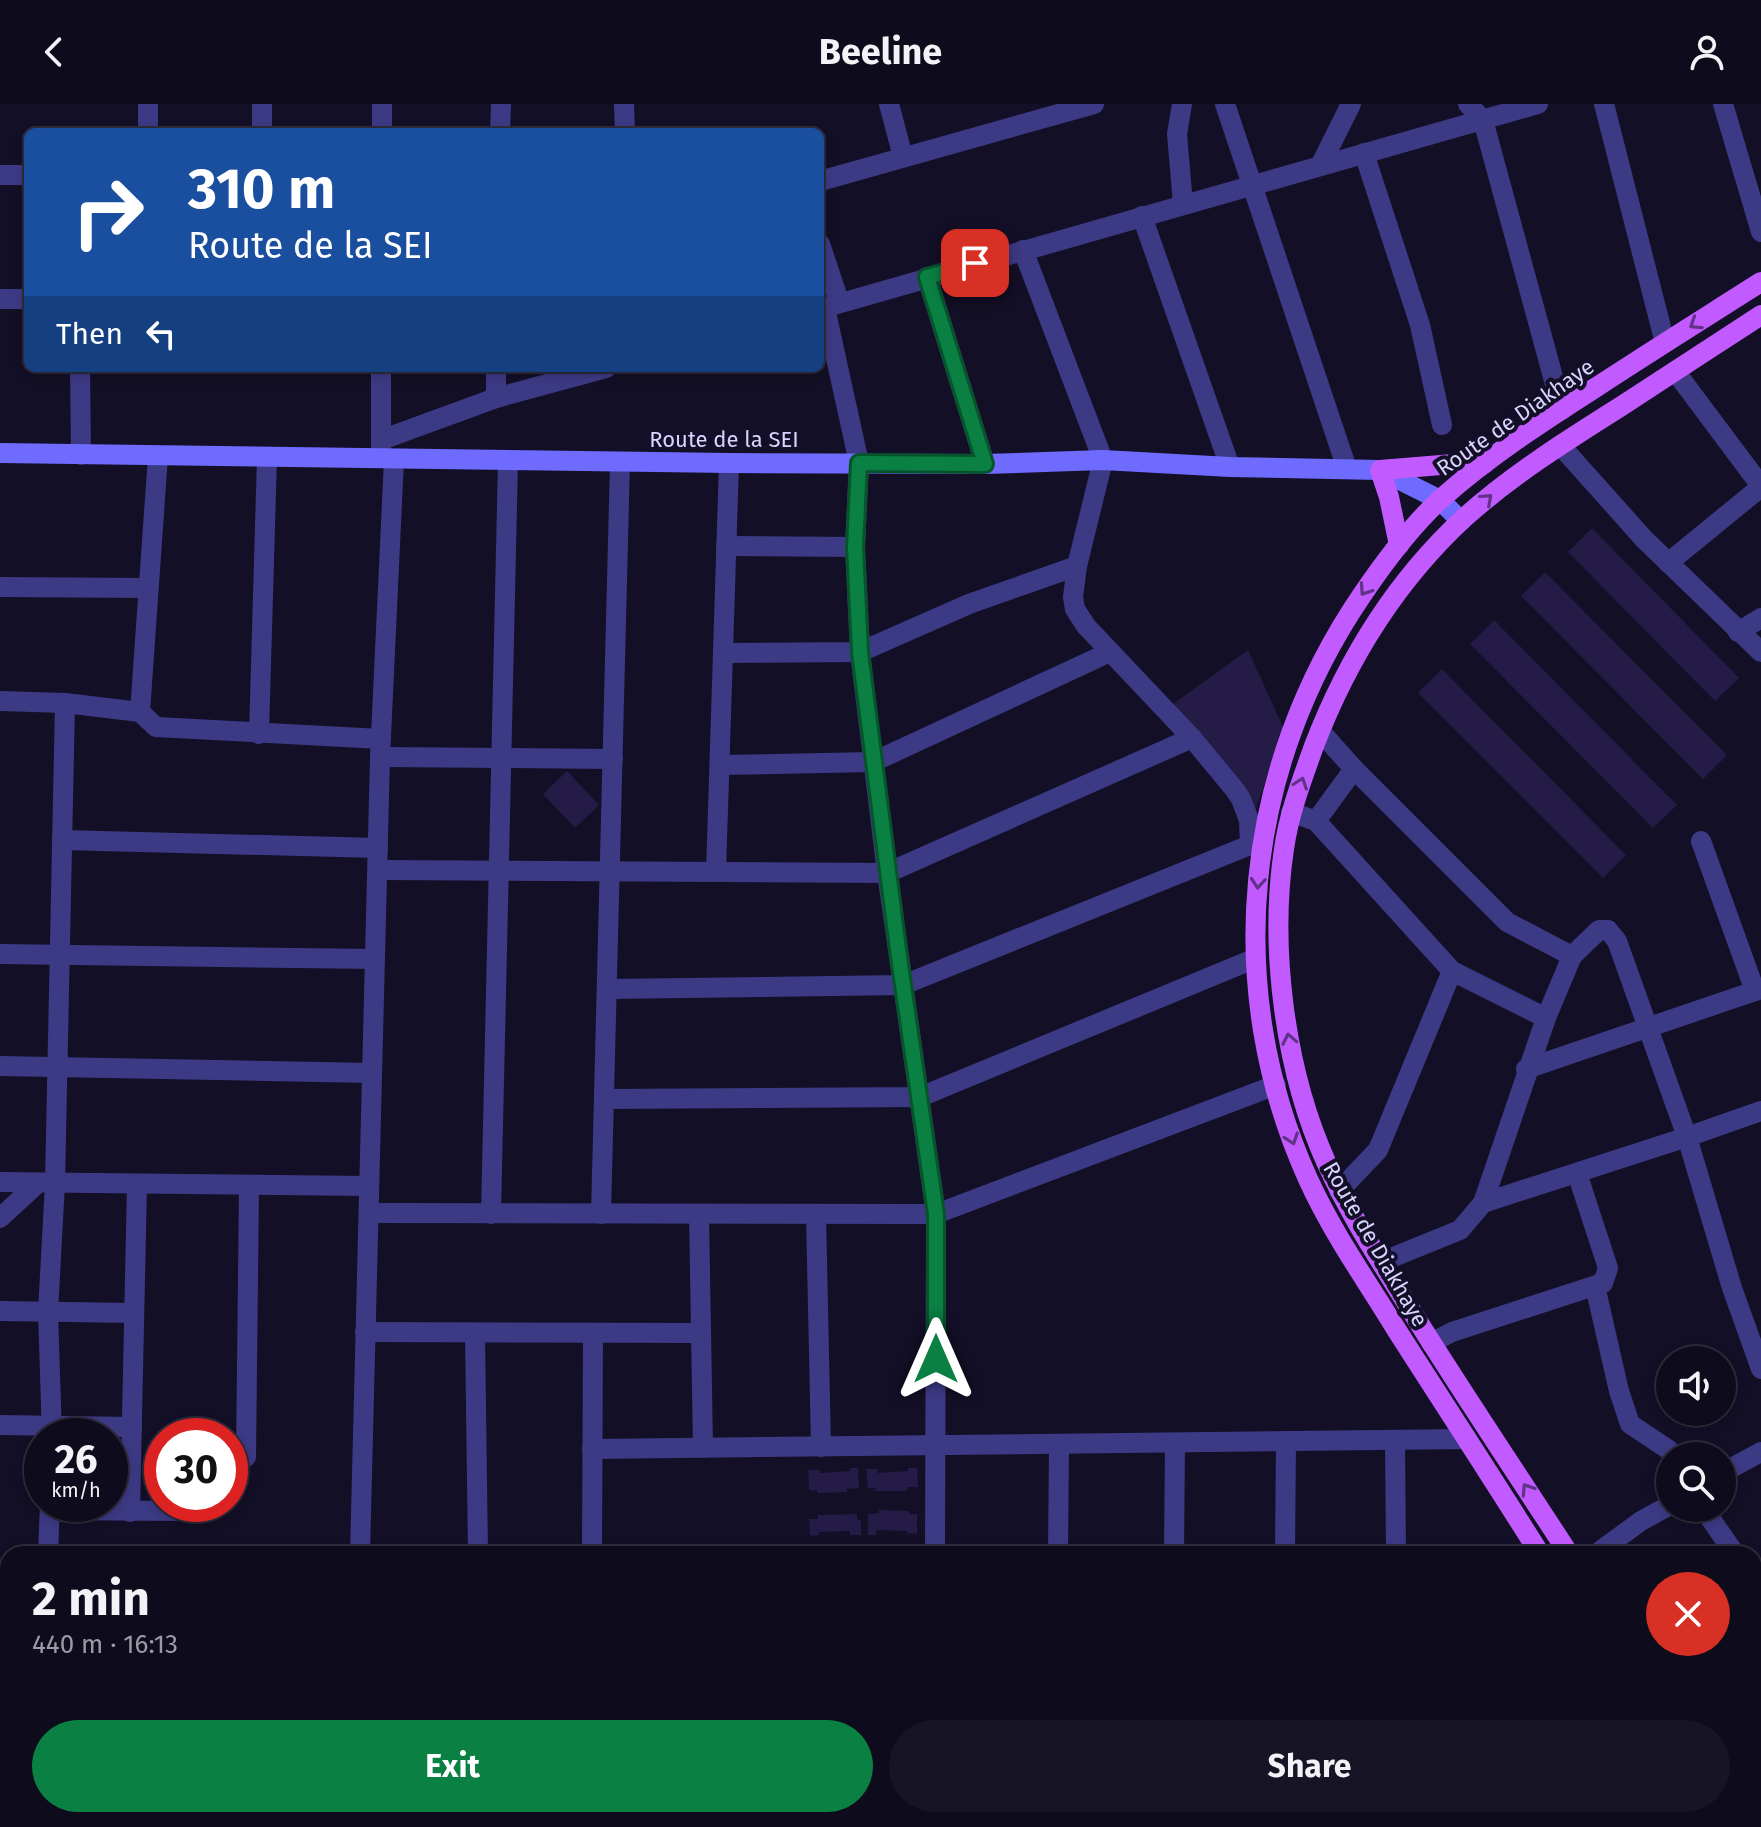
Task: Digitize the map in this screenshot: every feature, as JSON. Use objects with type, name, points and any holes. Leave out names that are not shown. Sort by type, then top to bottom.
[{"type":"main road","name":"Route de Diakhaye","points":[[1535,1546],[1366,1281],[1319,1202],[1298,1155],[1264,1038],[1256,958],[1256,846],[1289,733],[1311,680],[1339,628],[1399,545],[1440,500],[1484,464],[1761,282]]},
{"type":"main road","name":"Route de Diakhaye","points":[[1564,1546],[1381,1262],[1339,1191],[1311,1125],[1284,1013],[1280,950],[1281,881],[1291,812],[1320,731],[1347,670],[1421,563],[1498,488],[1761,315]]},
{"type":"main road","points":[[1399,545],[1380,470],[1484,464]]},
{"type":"street","points":[[148,104],[148,128]]},
{"type":"street","points":[[262,104],[262,128]]},
{"type":"street","points":[[382,104],[382,128]]},
{"type":"street","points":[[500,128],[501,104]]},
{"type":"street","points":[[889,104],[903,157]]},
{"type":"street","points":[[824,180],[1094,104]]},
{"type":"street","points":[[1182,104],[1177,134],[1183,204]]},
{"type":"street","points":[[1225,104],[1347,469]]},
{"type":"street","points":[[1320,166],[1351,104]]},
{"type":"street","points":[[1468,104],[1483,120],[1562,410]]},
{"type":"street","points":[[828,306],[1538,104]]},
{"type":"street","points":[[1604,104],[1665,343]]},
{"type":"street","points":[[1723,104],[1761,232]]},
{"type":"street","points":[[626,128],[631,106]]},
{"type":"street","points":[[1364,153],[1420,325],[1442,425]]},
{"type":"street","points":[[0,175],[24,175]]},
{"type":"street","points":[[1142,216],[1230,467]]},
{"type":"street","points":[[607,989],[903,985],[1256,846],[1241,799],[1192,738],[1086,626],[1075,609],[1073,597],[1077,566],[1103,460],[1023,250]]},
{"type":"street","points":[[824,275],[859,463],[855,547],[860,652],[887,873],[936,1214],[935,1546]]},
{"type":"street","points":[[927,277],[985,464]]},
{"type":"street","points":[[0,299],[24,299]]},
{"type":"street","points":[[1668,563],[1761,486],[1675,371]]},
{"type":"street","points":[[80,372],[81,455]]},
{"type":"street","points":[[360,1546],[378,870],[385,453],[381,372]]},
{"type":"street","points":[[496,372],[496,398]]},
{"type":"street","points":[[385,453],[496,398],[591,372]]},
{"type":"street","points":[[1560,445],[1668,563],[1761,652]]},
{"type":"street","name":"Route de la SEI","points":[[0,453],[267,457],[385,453],[508,461],[729,463],[985,464],[1103,460],[1230,467],[1380,470],[1440,500],[1461,521]]},
{"type":"street","points":[[140,712],[158,456]]},
{"type":"street","points":[[259,734],[267,457]]},
{"type":"street","points":[[491,1214],[508,461]]},
{"type":"street","points":[[601,1214],[620,462]]},
{"type":"street","points":[[716,872],[729,463]]},
{"type":"street","points":[[726,546],[855,547]]},
{"type":"street","points":[[723,653],[860,652],[969,604],[1077,566]]},
{"type":"street","points":[[0,587],[148,588]]},
{"type":"street","points":[[1738,632],[1761,618]]},
{"type":"street","points":[[720,765],[873,762],[1110,652]]},
{"type":"street","points":[[0,701],[65,703],[140,712],[156,727],[501,758],[613,759]]},
{"type":"street","points":[[52,1418],[46,1183],[57,1067],[65,703]]},
{"type":"street","points":[[1320,731],[1507,922],[1572,956]]},
{"type":"street","points":[[378,870],[887,873],[1192,738]]},
{"type":"street","points":[[1316,821],[1354,769]]},
{"type":"street","points":[[1291,812],[1316,821],[1452,971],[1546,1018]]},
{"type":"street","points":[[62,840],[378,848]]},
{"type":"street","points":[[1526,1069],[1758,990],[1701,841]]},
{"type":"street","points":[[1381,1262],[1460,1230],[1483,1203],[1526,1069],[1572,956],[1599,930],[1611,932],[1617,941],[1687,1137],[1732,1288],[1761,1369]]},
{"type":"street","points":[[0,954],[375,959]]},
{"type":"street","points":[[604,1099],[920,1097],[1256,958]]},
{"type":"street","points":[[1339,1191],[1378,1150],[1452,971]]},
{"type":"street","points":[[0,1066],[372,1073]]},
{"type":"street","points":[[369,1213],[936,1214],[1276,1085]]},
{"type":"street","points":[[1483,1203],[1761,1111]]},
{"type":"street","points":[[1431,1343],[1452,1332],[1595,1286],[1606,1279],[1608,1268],[1577,1173]]},
{"type":"street","points":[[0,1182],[369,1186]]},
{"type":"street","points":[[0,1218],[46,1183]]},
{"type":"street","points":[[137,1184],[130,1512],[144,1512]]},
{"type":"street","points":[[246,1418],[249,1186]]},
{"type":"street","points":[[699,1214],[703,1448]]},
{"type":"street","points":[[816,1214],[821,1447]]},
{"type":"street","points":[[1595,1286],[1619,1391],[1630,1424],[1657,1442]]},
{"type":"street","points":[[0,1311],[134,1313]]},
{"type":"street","points":[[365,1332],[701,1333]]},
{"type":"street","points":[[475,1333],[478,1546]]},
{"type":"street","points":[[592,1546],[593,1333]]},
{"type":"street","points":[[0,1425],[24,1428]]},
{"type":"street","points":[[128,1427],[132,1427]]},
{"type":"street","points":[[592,1449],[1467,1439]]},
{"type":"street","points":[[1395,1440],[1396,1546]]},
{"type":"street","points":[[1285,1546],[1286,1442]]},
{"type":"street","points":[[1174,1546],[1175,1443]]},
{"type":"street","points":[[1058,1546],[1059,1444]]},
{"type":"street","points":[[1736,1465],[1761,1452]]},
{"type":"street","points":[[1607,1546],[1656,1513]]},
{"type":"street","points":[[48,1546],[49,1522]]},
{"type":"street","points":[[1713,1522],[1729,1546]]},
{"type":"building","points":[[1592,528],[1739,678],[1715,701],[1568,552]]},
{"type":"building","points":[[1545,572],[1727,755],[1703,779],[1521,596]]},
{"type":"building","points":[[1494,620],[1677,805],[1653,828],[1470,644]]},
{"type":"building","points":[[1248,650],[1284,729],[1255,811],[1166,709]]},
{"type":"building","points":[[1442,669],[1626,855],[1603,878],[1418,693]]},
{"type":"building","points":[[567,771],[599,805],[575,828],[543,794]]},
{"type":"building","points":[[850,1468],[858,1468],[859,1488],[847,1489],[847,1492],[817,1493],[817,1490],[809,1490],[808,1470],[820,1470],[820,1473],[850,1471]]},
{"type":"building","points":[[908,1468],[917,1468],[918,1487],[908,1487],[907,1491],[875,1491],[876,1488],[868,1488],[866,1469],[878,1469],[878,1473],[908,1471]]},
{"type":"building","points":[[879,1510],[917,1514],[917,1534],[876,1530],[876,1535],[868,1535],[868,1514],[879,1513]]},
{"type":"building","points":[[857,1514],[857,1520],[861,1520],[861,1535],[850,1535],[850,1531],[819,1532],[819,1535],[810,1536],[809,1519],[818,1519],[818,1515]]},
{"type":"route","points":[[936,1359],[936,1214],[880,817],[860,652],[855,547],[859,463],[985,464],[927,277],[975,263]]}]
